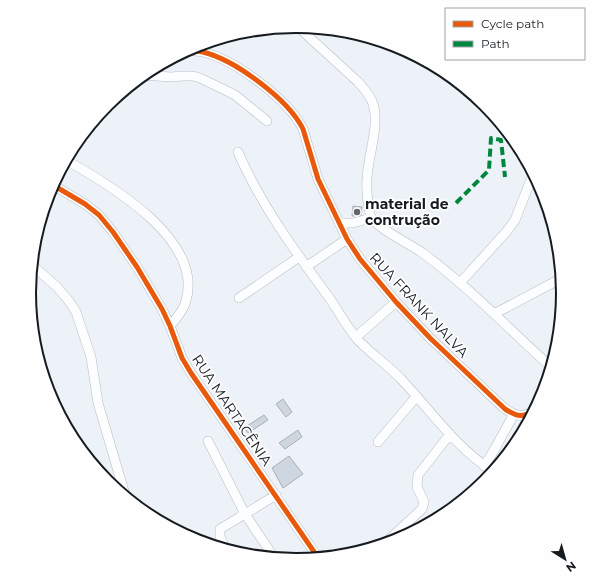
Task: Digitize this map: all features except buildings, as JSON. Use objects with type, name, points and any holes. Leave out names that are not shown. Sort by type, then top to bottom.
[{"type":"street","points":[[305,34],[357,81],[372,101],[374,110],[374,135],[367,178],[371,218],[382,229],[423,254],[460,283],[547,364]]},
{"type":"street","name":"RUA FRANK NALVA","points":[[205,50],[243,71],[270,91],[293,112],[303,129],[318,179],[347,239],[360,259],[396,302],[430,338],[494,398],[514,414]]},
{"type":"street","points":[[154,76],[184,76],[200,78],[235,96],[267,121]]},
{"type":"street","points":[[238,152],[249,176],[273,219],[356,337],[375,357],[402,380],[450,434],[489,469]]},
{"type":"street","points":[[71,163],[113,189],[135,205],[162,228],[175,244],[188,273],[188,284],[186,302],[170,326]]},
{"type":"street","points":[[460,283],[507,232],[515,220],[531,180]]},
{"type":"street","name":"RUA MARTACÊNIA","points":[[59,188],[85,204],[99,215],[114,232],[162,309],[182,358],[191,373],[315,553]]},
{"type":"street","points":[[340,223],[353,223],[371,218]]},
{"type":"street","points":[[306,266],[347,239]]},
{"type":"street","points":[[239,298],[299,257]]},
{"type":"street","points":[[37,270],[69,301],[76,312],[91,357],[98,403],[123,487]]},
{"type":"street","points":[[494,314],[556,281]]},
{"type":"street","points":[[356,337],[396,302]]},
{"type":"street","points":[[378,442],[416,397]]},
{"type":"street","points":[[484,466],[514,414],[521,416],[528,413]]},
{"type":"street","points":[[395,535],[422,509],[424,502],[417,487],[418,475],[450,434]]},
{"type":"street","points":[[208,441],[245,514],[271,553]]},
{"type":"street","points":[[223,543],[220,537],[220,529],[276,495]]},
{"type":"marked path","points":[[456,203],[489,170],[491,138],[501,140],[505,177]]},
{"type":"cycle path","points":[[201,52],[216,56],[245,72],[286,105],[296,117],[303,129],[318,179],[347,239],[360,259],[396,302],[430,338],[505,409],[520,416],[527,414]]},
{"type":"cycle path","points":[[59,188],[85,204],[99,215],[113,232],[137,267],[162,309],[182,358],[191,373],[315,553]]},
{"type":"place","name":"material de contrução","points":[[357,212]]}]
